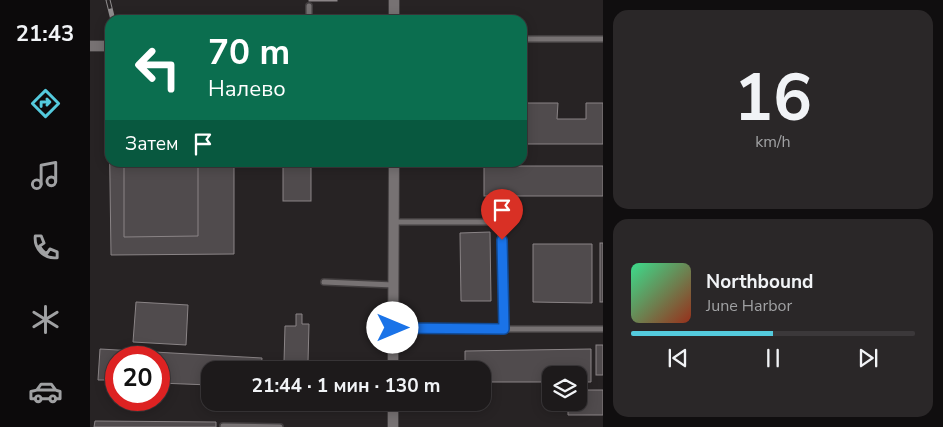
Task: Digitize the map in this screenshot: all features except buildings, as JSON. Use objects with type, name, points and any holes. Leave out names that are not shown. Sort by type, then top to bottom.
[{"type":"street","points":[[394,0],[394,15]]},
{"type":"street","points":[[90,46],[105,46]]},
{"type":"street","points":[[393,361],[394,167]]},
{"type":"street","points":[[393,411],[393,427]]},
{"type":"lane","points":[[309,6],[309,15]]},
{"type":"lane","points":[[527,40],[603,39]]},
{"type":"lane","points":[[394,222],[501,222],[504,329]]},
{"type":"lane","points":[[324,282],[393,284]]},
{"type":"lane","points":[[393,328],[603,329]]},
{"type":"lane","points":[[223,426],[280,427]]},
{"type":"railway","points":[[108,0],[112,15]]},
{"type":"route","points":[[393,328],[504,329],[502,240]]}]
